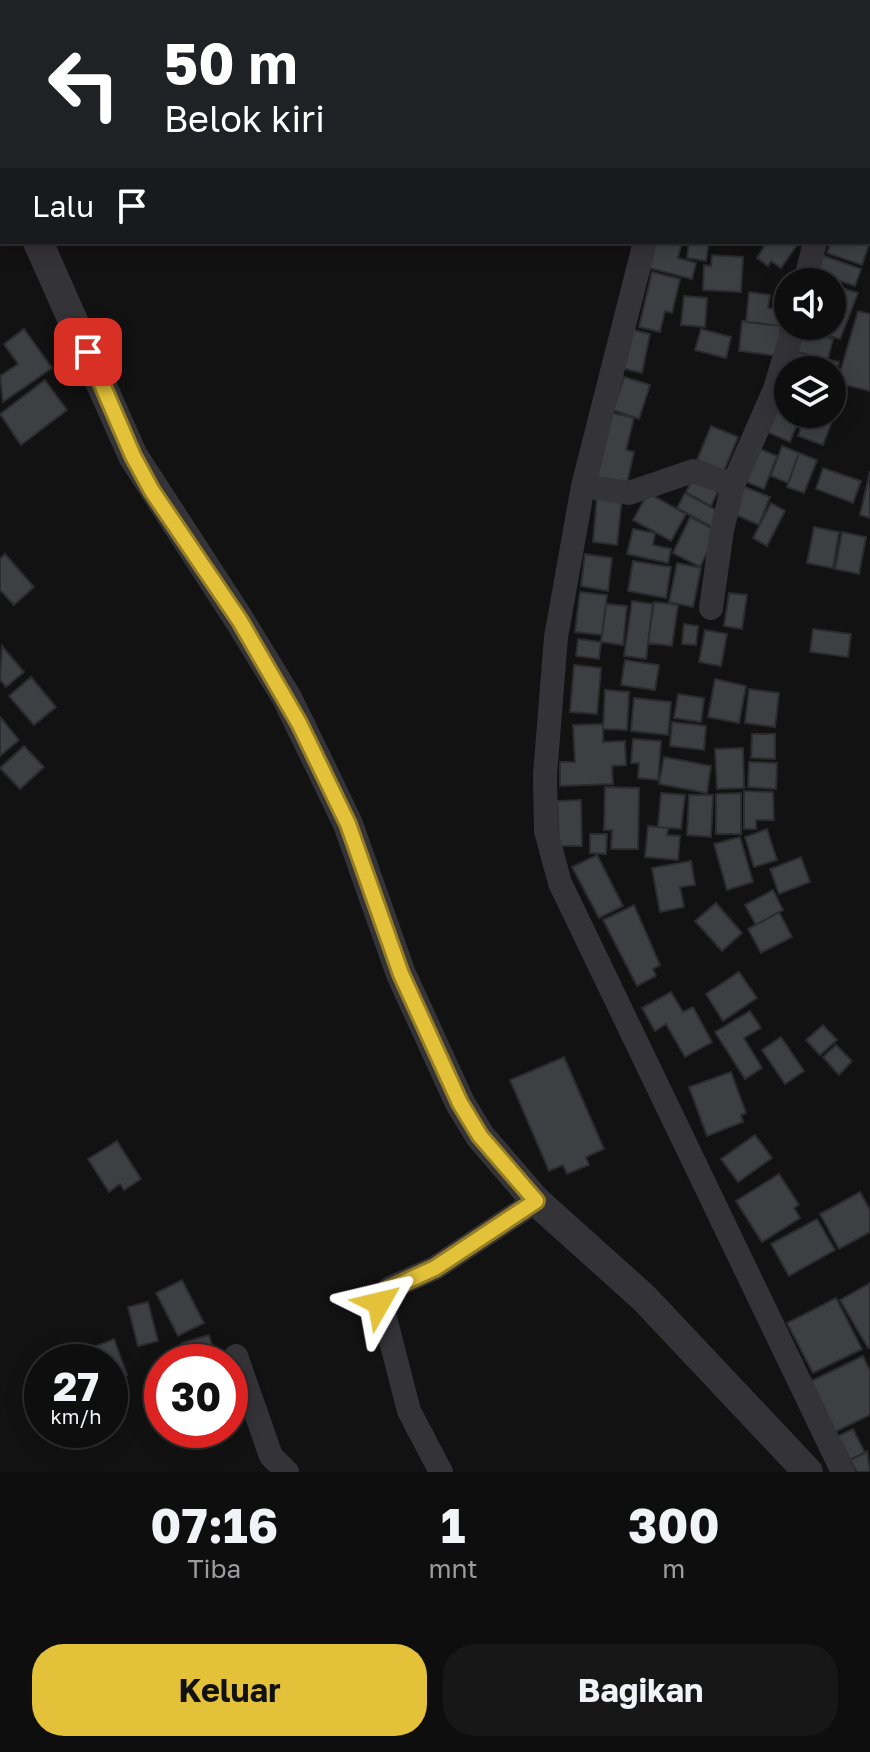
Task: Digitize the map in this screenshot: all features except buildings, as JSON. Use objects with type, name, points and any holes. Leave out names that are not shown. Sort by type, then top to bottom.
[{"type":"street","points":[[39,244],[133,456],[287,698],[348,824],[401,974],[460,1103],[480,1136],[536,1201],[644,1298],[808,1472]]},
{"type":"street","points":[[644,244],[571,537],[551,679],[545,775],[546,831],[552,859],[620,1011],[843,1472]]},
{"type":"street","points":[[808,268],[814,244]]},
{"type":"street","points":[[711,608],[722,530],[733,485],[775,389],[790,340]]},
{"type":"street","points":[[583,486],[629,493],[693,471],[733,485]]},
{"type":"street","points":[[441,1472],[409,1411],[380,1298],[390,1288],[435,1268],[536,1201]]},
{"type":"street","points":[[248,1390],[271,1456],[287,1472]]},
{"type":"route","points":[[88,352],[133,456],[152,491],[240,621],[287,698],[348,824],[401,974],[460,1103],[480,1136],[536,1201],[435,1268],[385,1291],[379,1303]]}]
